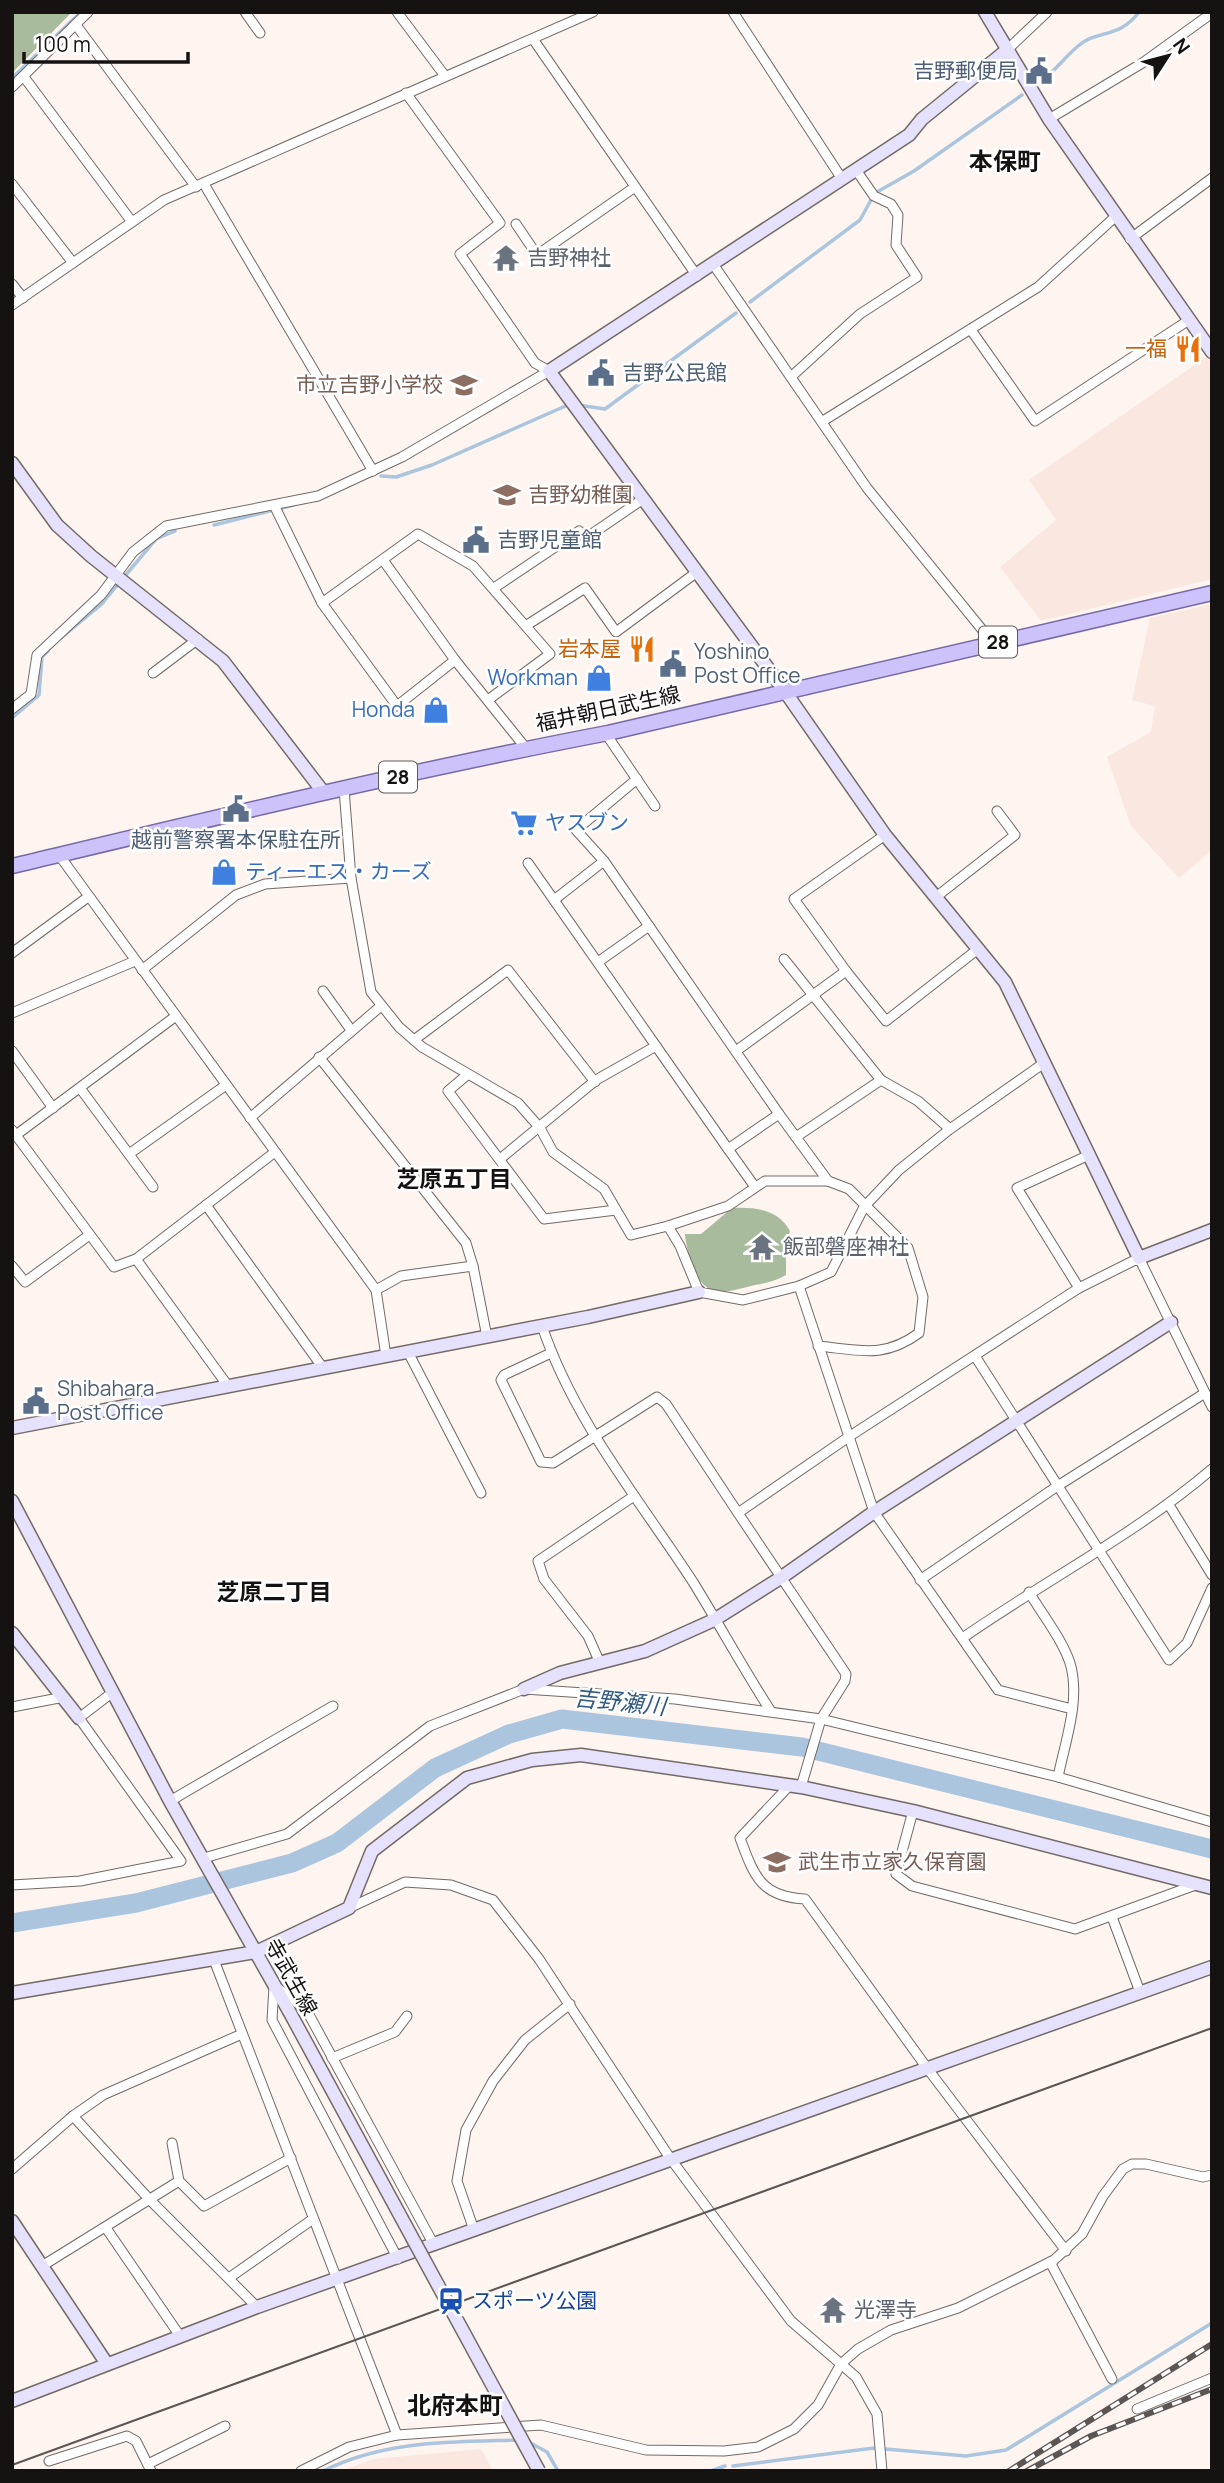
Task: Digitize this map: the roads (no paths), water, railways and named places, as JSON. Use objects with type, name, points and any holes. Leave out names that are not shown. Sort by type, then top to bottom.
[{"type":"main road","name":"福井朝日武生線","points":[[12,866],[525,747],[606,734],[784,690],[1212,593]]},
{"type":"street","points":[[12,87],[88,12]]},
{"type":"street","points":[[246,12],[260,33]]},
{"type":"street","points":[[397,12],[445,76]]},
{"type":"street","points":[[12,305],[164,200],[593,12]]},
{"type":"street","points":[[733,12],[842,179]]},
{"type":"street","points":[[985,12],[1049,119],[1130,239],[1212,352]]},
{"type":"street","points":[[12,709],[31,694],[37,655],[117,575],[133,552],[166,526],[318,496],[373,471],[549,371],[909,135],[922,119],[1007,50],[1047,12]]},
{"type":"street","points":[[1049,119],[1144,62],[1212,13]]},
{"type":"street","points":[[76,25],[200,186],[373,471]]},
{"type":"street","points":[[533,39],[697,276]]},
{"type":"street","points":[[24,77],[132,222]]},
{"type":"street","points":[[406,93],[500,223],[460,254],[535,363],[549,371],[784,690],[886,835],[1005,982],[1212,1407]]},
{"type":"street","points":[[792,376],[860,314],[916,277],[896,246],[898,215],[891,204],[874,196],[856,170]]},
{"type":"street","points":[[1130,239],[1212,178]]},
{"type":"street","points":[[12,184],[73,263]]},
{"type":"street","points":[[516,224],[537,255],[635,187]]},
{"type":"street","points":[[823,421],[1038,287],[1115,217]]},
{"type":"street","points":[[713,264],[867,488],[993,643]]},
{"type":"street","points":[[12,285],[23,298]]},
{"type":"street","points":[[971,330],[1035,421],[1189,320]]},
{"type":"street","points":[[12,463],[57,525],[223,661],[324,793]]},
{"type":"street","points":[[494,588],[579,531],[586,538],[643,499]]},
{"type":"street","points":[[274,505],[322,603],[397,706],[454,660]]},
{"type":"street","points":[[322,603],[418,534],[473,566],[550,654],[488,701]]},
{"type":"street","points":[[383,559],[454,660],[525,747]]},
{"type":"street","points":[[527,625],[584,587],[616,632],[697,572]]},
{"type":"street","points":[[153,673],[198,639]]},
{"type":"street","points":[[606,734],[655,806]]},
{"type":"street","points":[[637,779],[576,830],[604,861],[828,1181]]},
{"type":"street","points":[[344,789],[351,878],[372,992],[381,1006],[414,1040],[467,1075],[518,1103],[540,1128],[553,1152],[604,1189],[631,1235],[728,1206],[765,1181],[828,1181],[849,1189],[864,1208],[908,1248],[923,1297],[919,1333],[902,1346],[883,1352],[818,1346]]},
{"type":"street","points":[[936,897],[1015,835],[997,811]]},
{"type":"street","points":[[886,835],[794,899],[886,1021],[978,949]]},
{"type":"street","points":[[59,855],[376,1290],[386,1356]]},
{"type":"street","points":[[554,900],[604,861]]},
{"type":"street","points":[[528,863],[755,1187]]},
{"type":"street","points":[[142,970],[236,895],[265,884],[351,878]]},
{"type":"street","points":[[12,953],[88,897]]},
{"type":"street","points":[[598,962],[649,926]]},
{"type":"street","points":[[784,959],[881,1080],[918,1101],[950,1129]]},
{"type":"street","points":[[12,1013],[135,961]]},
{"type":"street","points":[[414,1040],[508,971],[595,1082]]},
{"type":"street","points":[[736,1051],[846,971]]},
{"type":"street","points":[[323,991],[351,1030]]},
{"type":"street","points":[[250,1118],[381,1006]]},
{"type":"street","points":[[176,1016],[53,1108],[14,1133],[88,1236],[114,1267],[136,1259],[275,1152]]},
{"type":"street","points":[[500,1159],[595,1082],[656,1046]]},
{"type":"street","points":[[12,1051],[53,1108]]},
{"type":"street","points":[[319,1057],[466,1243],[487,1336]]},
{"type":"street","points":[[12,1428],[542,1326],[699,1292],[743,1300],[799,1286],[831,1272],[864,1208],[899,1170],[950,1129],[1044,1063]]},
{"type":"street","points":[[467,1075],[448,1090],[544,1219],[616,1210]]},
{"type":"street","points":[[796,1137],[881,1080]]},
{"type":"street","points":[[129,1154],[226,1085]]},
{"type":"street","points":[[80,1088],[153,1187]]},
{"type":"street","points":[[728,1149],[779,1114]]},
{"type":"street","points":[[1079,1288],[1017,1188],[1089,1155]]},
{"type":"street","points":[[205,1205],[323,1368]]},
{"type":"street","points":[[668,1226],[680,1246],[699,1292]]},
{"type":"street","points":[[737,1513],[850,1436],[1079,1288],[1139,1258],[1212,1230]]},
{"type":"street","points":[[12,1266],[25,1282],[88,1236]]},
{"type":"street","points":[[136,1259],[228,1386]]},
{"type":"street","points":[[376,1290],[401,1276],[473,1266]]},
{"type":"street","points":[[799,1286],[874,1512],[920,1580],[964,1637],[998,1690],[1072,1709]]},
{"type":"street","points":[[206,1863],[287,1834],[430,1727],[560,1673],[645,1651],[713,1620],[782,1577],[874,1512],[1171,1322]]},
{"type":"street","points":[[542,1326],[551,1353],[595,1435],[694,1584],[713,1620],[770,1710]]},
{"type":"street","points":[[408,1352],[481,1493]]},
{"type":"street","points":[[551,1353],[504,1375],[501,1380],[541,1462],[554,1464],[651,1397],[661,1399],[846,1674],[845,1681],[821,1719],[808,1762],[795,1786],[740,1839],[752,1873],[762,1885],[777,1894],[805,1899],[927,2068],[1066,2251]]},
{"type":"street","points":[[975,1356],[1056,1487],[1170,1660],[1187,1643],[1212,1588]]},
{"type":"street","points":[[920,1580],[1056,1487],[1205,1393]]},
{"type":"street","points":[[964,1637],[1029,1592],[1169,1505],[1212,1469]]},
{"type":"street","points":[[600,1663],[588,1636],[544,1579],[538,1561],[634,1496]]},
{"type":"street","name":"寺武生線","points":[[12,1501],[170,1801],[275,1985],[539,2471]]},
{"type":"street","points":[[1169,1505],[1212,1575]]},
{"type":"street","points":[[1029,1592],[1069,1661],[1073,1678],[1072,1709],[1058,1777]]},
{"type":"street","points":[[12,1633],[64,1697],[181,1861],[80,1881],[12,1885]]},
{"type":"street","points":[[524,1689],[675,1699],[821,1719],[1058,1777],[1212,1822]]},
{"type":"street","points":[[79,1718],[113,1692]]},
{"type":"street","points":[[12,1707],[64,1697]]},
{"type":"street","points":[[170,1801],[333,1706]]},
{"type":"street","points":[[349,1908],[372,1851],[467,1778],[532,1760],[581,1755],[795,1786],[913,1811],[1212,1888]]},
{"type":"street","points":[[913,1811],[896,1874],[912,1885],[1076,1929],[1199,1884]]},
{"type":"street","points":[[12,1993],[214,1960],[349,1908],[405,1882],[451,1885],[493,1900],[570,2004],[670,2158],[791,2321],[856,2377],[877,2414],[882,2471]]},
{"type":"street","points":[[1112,1917],[1140,1992]]},
{"type":"street","points":[[214,1960],[397,2435]]},
{"type":"street","points":[[12,2401],[257,2307],[337,2281],[670,2158],[1212,1967]]},
{"type":"street","points":[[275,1985],[307,2011],[434,2245]]},
{"type":"street","points":[[275,1985],[272,2020],[398,2259]]},
{"type":"street","points":[[474,2230],[457,2181],[466,2130],[493,2081],[525,2040],[570,2004]]},
{"type":"street","points":[[332,2058],[395,2032],[407,2016]]},
{"type":"street","points":[[12,2169],[103,2095],[242,2034]]},
{"type":"street","points":[[74,2116],[150,2200],[257,2307]]},
{"type":"street","points":[[172,2143],[178,2181],[204,2206],[291,2158]]},
{"type":"street","points":[[301,2471],[349,2448],[397,2435],[541,2425],[646,2450],[724,2451],[758,2447],[794,2430],[818,2405],[841,2364],[877,2336],[958,2308],[1050,2262],[1066,2251],[1082,2234],[1103,2196],[1123,2169],[1146,2164],[1203,2176],[1212,2175]]},
{"type":"street","points":[[43,2266],[178,2181]]},
{"type":"street","points":[[229,2278],[313,2219]]},
{"type":"street","points":[[12,2221],[107,2364]]},
{"type":"street","points":[[106,2228],[180,2336]]},
{"type":"street","points":[[1050,2262],[1112,2379]]},
{"type":"street","points":[[1137,2409],[1212,2378]]},
{"type":"street","points":[[49,2461],[127,2436],[136,2441],[150,2468],[225,2426]]},
{"type":"waterway","points":[[12,78],[81,12]]},
{"type":"waterway","points":[[1038,84],[1078,46],[1093,37],[1124,26],[1139,12]]},
{"type":"waterway","points":[[877,192],[914,171],[1022,95]]},
{"type":"waterway","points":[[750,302],[860,220],[871,200]]},
{"type":"waterway","points":[[578,405],[605,409],[736,313]]},
{"type":"waterway","points":[[381,476],[396,477],[432,465],[570,404]]},
{"type":"waterway","points":[[214,525],[294,505]]},
{"type":"waterway","points":[[103,602],[156,539],[175,531]]},
{"type":"waterway","points":[[61,638],[103,603]]},
{"type":"waterway","points":[[12,718],[39,695],[42,657],[48,651]]},
{"type":"waterway","name":"吉野瀬川","points":[[12,1923],[136,1903],[292,1863],[337,1843],[435,1768],[509,1734],[562,1719],[802,1747],[1212,1849]]},
{"type":"waterway","points":[[885,2449],[966,2456],[1006,2450],[1212,2323]]},
{"type":"waterway","points":[[323,2471],[370,2453],[394,2448],[519,2440]]},
{"type":"waterway","points":[[527,2441],[547,2452],[558,2471]]},
{"type":"waterway","points":[[733,2466],[874,2448]]},
{"type":"waterway","points":[[711,2471],[725,2466]]},
{"type":"tram line","points":[[12,2465],[1212,2028]]},
{"type":"railway","points":[[1009,2471],[1212,2344]]},
{"type":"railway","points":[[1027,2471],[1091,2436],[1212,2389]]},
{"type":"place","name":"吉野郵便局","points":[[1039,71]]},
{"type":"place","name":"吉野神社","points":[[506,258]]},
{"type":"place","name":"一福","points":[[1188,349]]},
{"type":"place","name":"吉野公民館","points":[[601,373]]},
{"type":"place","name":"市立吉野小学校","points":[[464,385]]},
{"type":"place","name":"吉野幼稚園","points":[[507,495]]},
{"type":"place","name":"吉野児童館","points":[[476,540]]},
{"type":"place","name":"岩本屋","points":[[642,649]]},
{"type":"place","name":"Yoshino Post Office","points":[[673,664]]},
{"type":"place","name":"Workman","points":[[599,678]]},
{"type":"place","name":"Honda","points":[[436,710]]},
{"type":"place","name":"越前警察署本保駐在所","points":[[236,809]]},
{"type":"place","name":"ヤスブン","points":[[524,823]]},
{"type":"place","name":"ティーエス・カーズ","points":[[224,872]]},
{"type":"place","name":"飯部磐座神社","points":[[762,1247]]},
{"type":"place","name":"Shibahara Post Office","points":[[36,1401]]},
{"type":"place","name":"武生市立家久保育園","points":[[777,1862]]},
{"type":"place","name":"スポーツ公園","points":[[451,2301]]},
{"type":"place","name":"光澤寺","points":[[833,2310]]},
{"type":"district","name":"本保町","points":[[1005,162]]},
{"type":"district","name":"芝原五丁目","points":[[454,1179]]},
{"type":"district","name":"芝原二丁目","points":[[274,1592]]},
{"type":"district","name":"北府本町","points":[[455,2406]]}]
